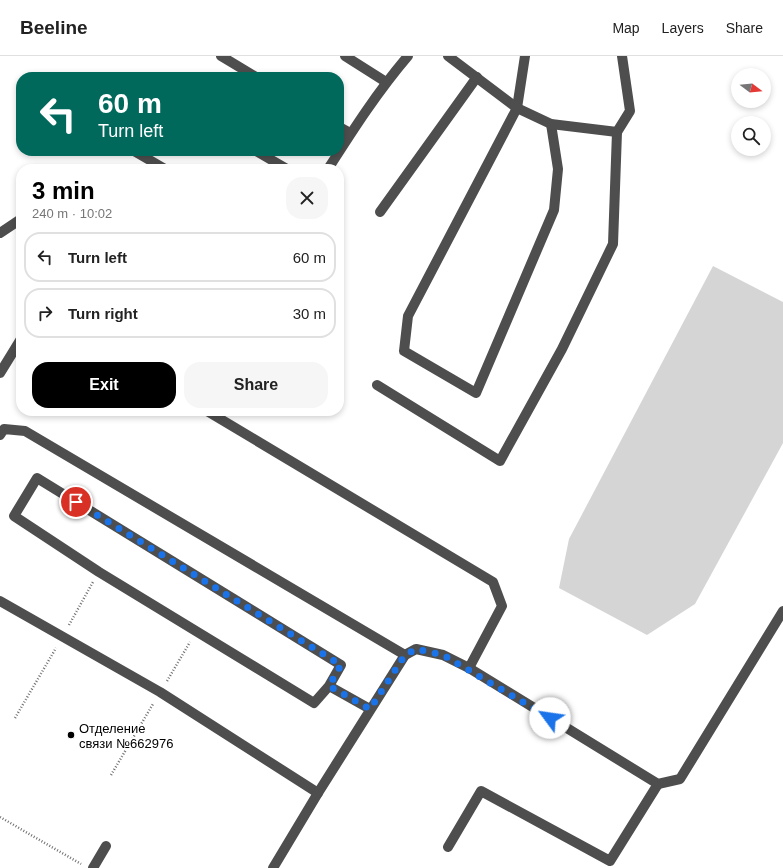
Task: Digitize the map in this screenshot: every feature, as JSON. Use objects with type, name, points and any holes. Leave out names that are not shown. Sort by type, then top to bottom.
[{"type":"lane","points":[[220,56],[247,72]]},
{"type":"lane","points":[[345,56],[386,82]]},
{"type":"lane","points":[[344,143],[386,82],[408,56]]},
{"type":"lane","points":[[448,56],[517,108],[551,124],[617,132]]},
{"type":"lane","points":[[525,56],[517,108],[408,316],[404,351],[476,393],[554,210],[558,169],[551,124]]},
{"type":"lane","points":[[377,385],[500,461],[562,349],[613,244],[617,132],[630,110],[622,56]]},
{"type":"lane","points":[[380,212],[477,77]]},
{"type":"lane","points":[[344,130],[350,133]]},
{"type":"lane","points":[[143,156],[156,164]]},
{"type":"lane","points":[[264,156],[278,164]]},
{"type":"lane","points":[[0,234],[16,223]]},
{"type":"lane","points":[[0,373],[16,348]]},
{"type":"lane","points":[[215,416],[493,582],[502,606],[469,668]]},
{"type":"lane","points":[[1,430],[25,431],[405,655]]},
{"type":"lane","points":[[36,478],[341,665],[329,686],[314,703],[99,572],[14,516],[36,478]]},
{"type":"lane","points":[[0,601],[160,692],[318,793]]},
{"type":"lane","points":[[448,847],[481,791],[610,861],[658,784],[680,778],[783,611]]},
{"type":"lane","points":[[273,868],[370,709],[405,655],[416,649],[443,655],[469,668],[658,784]]},
{"type":"lane","points":[[329,686],[370,709]]},
{"type":"lane","points":[[93,868],[106,846]]},
{"type":"path","points":[[0,817],[86,868]]},
{"type":"shaded area","points":[[713,266],[783,302],[783,443],[695,604],[647,635],[559,588],[569,539]]},
{"type":"place","name":"Отделение связи №662976","points":[[71,735]]},
{"type":"route","points":[[76,502],[341,665],[329,686],[370,709],[405,655],[416,649],[443,655],[469,668],[550,718]]}]
